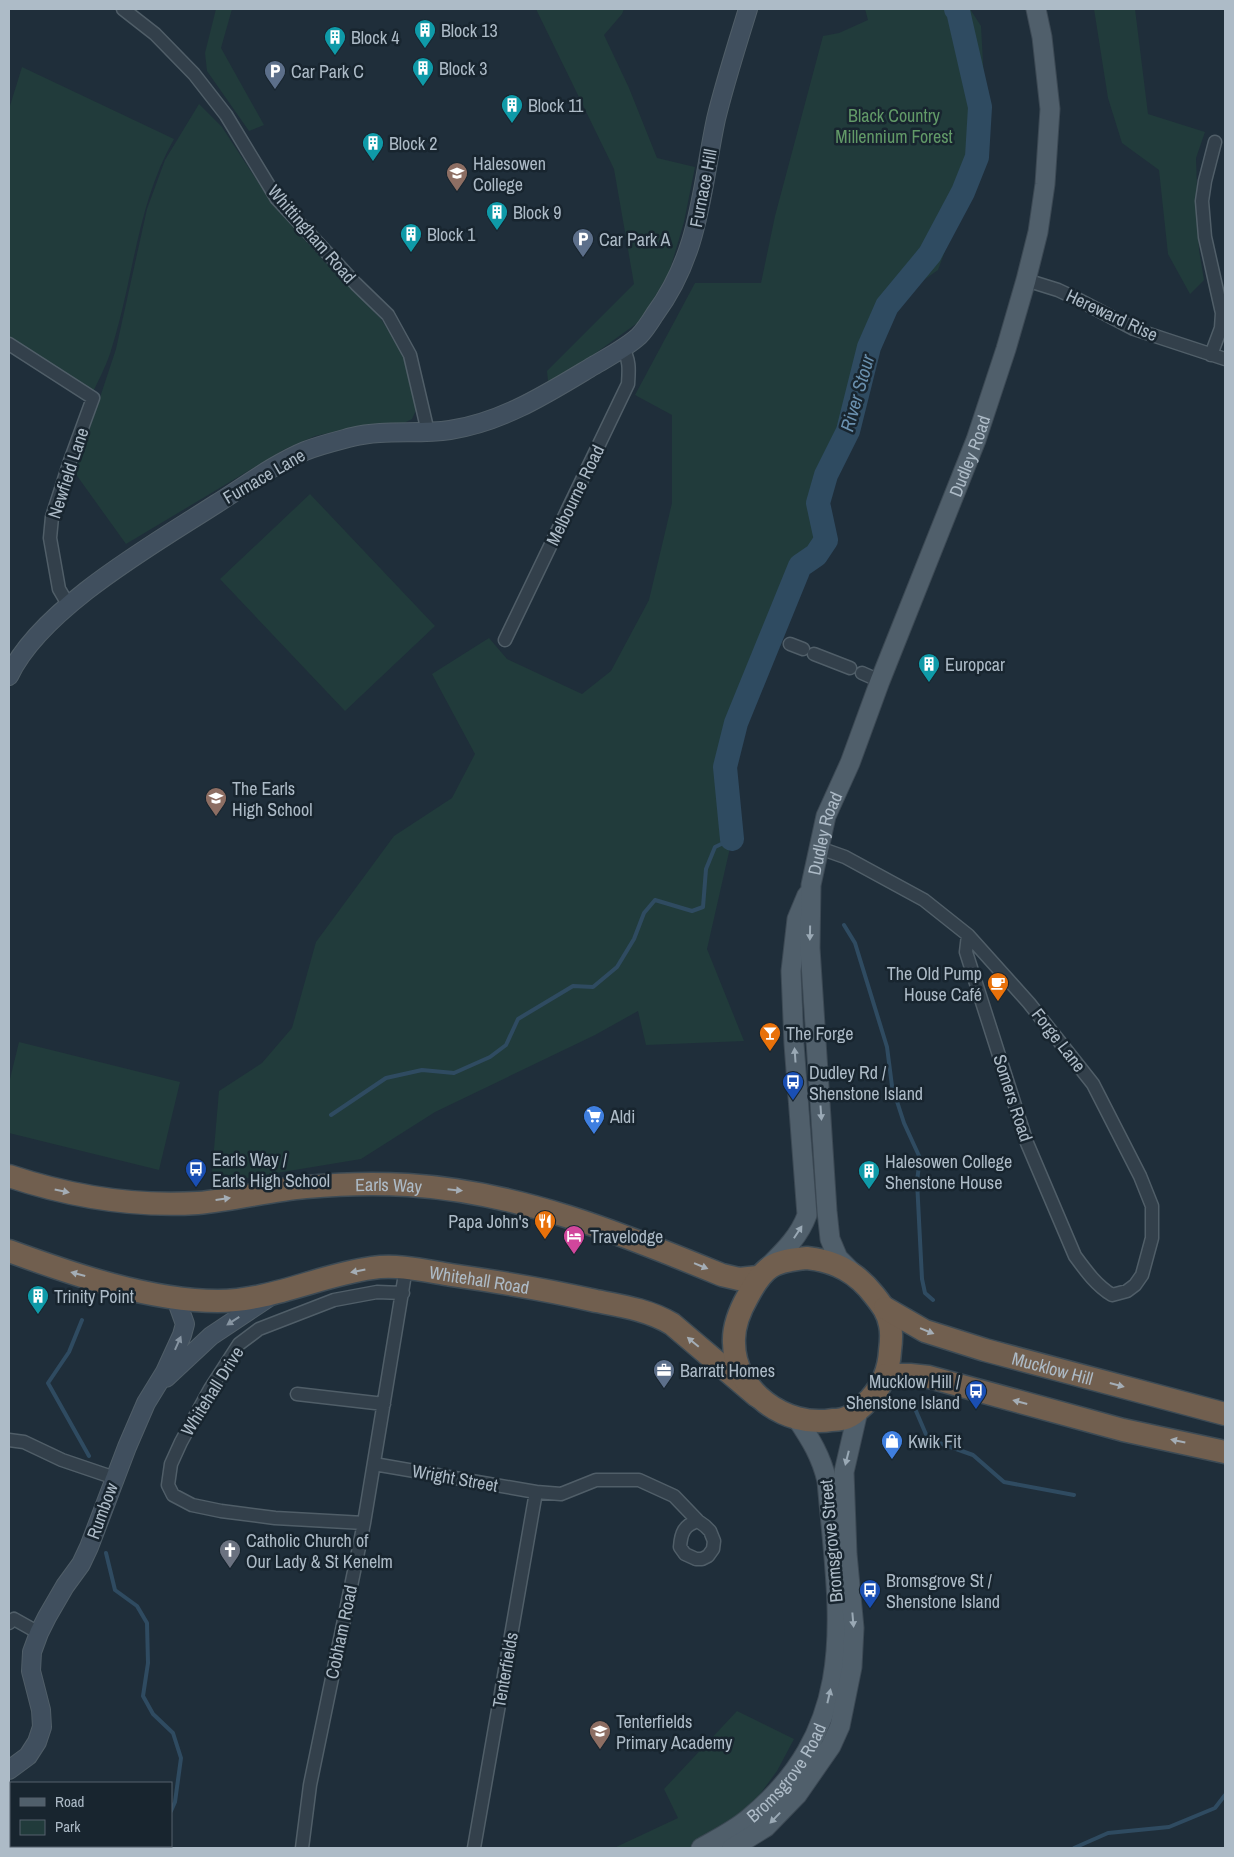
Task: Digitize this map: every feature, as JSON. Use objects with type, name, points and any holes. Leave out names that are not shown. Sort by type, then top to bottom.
[{"type":"highway","name":"Earls Way","points":[[9,1176],[78,1194],[121,1201],[164,1204],[199,1202],[305,1187],[361,1184],[408,1185],[466,1191],[550,1211],[616,1233],[722,1275],[739,1279],[762,1273]]},
{"type":"highway","name":"Whitehall Road","points":[[9,1251],[57,1268],[176,1299],[218,1301],[249,1299],[374,1267],[406,1268],[517,1284],[646,1312],[662,1318],[672,1324],[757,1396]]},
{"type":"highway","points":[[807,1258],[834,1263],[864,1282],[885,1308],[891,1326],[890,1359],[886,1375],[874,1394],[858,1411],[848,1418],[820,1422],[797,1419],[780,1412],[757,1396],[739,1367],[734,1343],[739,1314],[762,1273],[789,1260],[807,1258]]},
{"type":"highway","name":"Mucklow Hill","points":[[885,1308],[925,1331],[977,1348],[1225,1414]]},
{"type":"highway","points":[[886,1375],[929,1377],[1123,1430],[1225,1452]]},
{"type":"main road","name":"Dudley Road","points":[[811,884],[826,816],[850,763],[880,681],[976,440],[1026,280],[1038,232],[1045,184],[1050,109],[1042,37],[1036,9]]},
{"type":"main road","points":[[762,1273],[792,1242],[807,1215],[794,1044],[791,971],[797,919],[811,884]]},
{"type":"main road","points":[[811,884],[810,948],[830,1239],[838,1258],[854,1274]]},
{"type":"main road","name":"Bromsgrove Street","points":[[844,1668],[854,1628],[847,1554],[844,1472],[858,1411]]},
{"type":"main road","name":"Bromsgrove Street","points":[[797,1419],[816,1447],[823,1463],[827,1481],[838,1632],[844,1668]]},
{"type":"main road","name":"Bromsgrove Road","points":[[701,1848],[748,1820],[780,1790],[807,1754],[844,1668]]},
{"type":"main road","name":"Bromsgrove Road","points":[[732,1848],[766,1827],[797,1795],[831,1746],[842,1718],[844,1668]]},
{"type":"street","name":"Whittingham Road","points":[[123,9],[155,34],[194,74],[226,115],[277,200],[388,315],[410,355],[428,432]]},
{"type":"street","name":"Furnace Hill","points":[[622,348],[640,336],[663,303],[686,259],[695,234],[716,119],[748,9]]},
{"type":"street","points":[[1211,355],[1221,328],[1222,313],[1205,237],[1202,201],[1215,142]]},
{"type":"street","name":"Hereward Rise","points":[[1026,280],[1058,290],[1134,329],[1225,359]]},
{"type":"street","name":"Newfield Lane","points":[[9,344],[93,398],[55,508],[50,538],[59,589],[69,606]]},
{"type":"street","name":"Furnace Lane","points":[[9,676],[13,666],[37,635],[101,580],[270,469],[305,451],[355,436],[451,430],[490,420],[519,409],[622,348]]},
{"type":"street","name":"Melbourne Road","points":[[505,640],[628,384],[630,365],[622,348]]},
{"type":"street","points":[[790,644],[850,668]]},
{"type":"street","points":[[862,673],[880,681]]},
{"type":"street","name":"Forge Lane","points":[[818,850],[828,851],[845,857],[924,900],[968,935],[1029,1003],[1093,1084],[1140,1176],[1152,1206],[1152,1238],[1142,1275],[1136,1285],[1112,1295],[1100,1288]]},
{"type":"street","name":"Somers Road","points":[[968,935],[966,952],[1027,1143],[1076,1256],[1100,1288]]},
{"type":"street","name":"Cobham Road","points":[[302,1848],[310,1786],[364,1523],[406,1268]]},
{"type":"street","name":"Whitehall Drive","points":[[364,1523],[275,1518],[192,1505],[173,1495],[168,1485],[171,1464],[180,1442],[210,1389],[239,1344],[259,1328],[334,1300],[377,1292],[402,1294]]},
{"type":"street","name":"Rumbow","points":[[158,1385],[211,1336],[274,1294]]},
{"type":"street","name":"Rumbow","points":[[9,1770],[28,1756],[37,1742],[42,1727],[41,1710],[32,1671],[32,1652],[39,1633],[65,1586],[81,1564],[89,1547],[146,1403],[158,1385],[185,1324],[176,1299]]},
{"type":"street","points":[[297,1394],[384,1404]]},
{"type":"street","points":[[9,1440],[24,1442],[62,1460],[115,1478]]},
{"type":"street","name":"Wright Street","points":[[374,1464],[536,1492],[561,1494],[596,1480],[639,1480],[674,1496],[698,1521]]},
{"type":"street","name":"Tenterfields","points":[[474,1848],[536,1492]]},
{"type":"street","points":[[9,1624],[14,1619],[39,1633]]},
{"type":"green space","points":[[216,9],[232,9],[221,48],[264,125],[249,131],[207,71],[205,53]]},
{"type":"green space","points":[[536,9],[624,9],[604,35],[629,88],[657,158],[695,167],[684,222],[669,273],[640,321],[564,376],[548,381],[547,371],[634,284],[614,169]]},
{"type":"green space","name":"Black Country Millennium Forest","points":[[865,9],[970,9],[981,26],[987,136],[938,270],[887,306],[869,347],[848,431],[826,475],[818,502],[829,512],[835,531],[805,574],[769,661],[736,723],[725,766],[732,839],[707,949],[744,1041],[646,1045],[638,1011],[595,1035],[435,1112],[361,1159],[211,1184],[219,1091],[262,1063],[292,1028],[316,942],[394,836],[452,798],[475,754],[432,674],[489,638],[507,659],[582,694],[611,671],[649,600],[672,503],[672,415],[635,395],[695,283],[761,283],[775,216],[823,36],[839,33],[868,20]]},
{"type":"green space","points":[[1094,9],[1135,9],[1148,114],[1205,132],[1196,158],[1199,250],[1204,280],[1190,294],[1168,254],[1159,170],[1122,143],[1108,98]]},
{"type":"green space","points":[[22,67],[174,139],[152,189],[137,241],[112,347],[93,392],[9,338],[9,109]]},
{"type":"green space","points":[[199,104],[222,127],[273,205],[323,260],[381,319],[406,359],[417,408],[412,419],[400,425],[356,427],[315,436],[285,449],[126,544],[75,473],[116,349],[147,209],[165,160]]},
{"type":"green space","points":[[310,494],[435,626],[345,711],[220,579]]},
{"type":"green space","points":[[19,1042],[180,1082],[159,1170],[9,1133],[9,1083]]},
{"type":"green space","points":[[737,1711],[794,1739],[777,1771],[752,1805],[724,1828],[690,1848],[614,1848],[678,1818],[664,1789]]},
{"type":"waterway","name":"River Stour","points":[[732,839],[725,767],[736,723],[800,566],[816,555],[826,540],[818,503],[826,475],[848,431],[869,347],[887,306],[930,254],[963,192],[977,157],[980,107],[956,9]]},
{"type":"waterway","points":[[331,1115],[386,1078],[422,1070],[454,1073],[490,1057],[506,1045],[518,1019],[573,986],[593,987],[617,967],[634,939],[644,913],[655,900],[692,911],[703,907],[706,869],[715,847],[732,839]]},
{"type":"waterway","points":[[844,925],[855,943],[887,1047],[892,1086],[904,1123],[920,1158],[917,1181],[922,1279],[925,1293],[933,1300]]},
{"type":"waterway","points":[[82,1320],[69,1352],[48,1383],[89,1456]]},
{"type":"waterway","points":[[916,1411],[928,1439],[973,1455],[1004,1482],[1074,1495]]},
{"type":"waterway","points":[[106,1553],[115,1590],[137,1606],[147,1623],[148,1663],[143,1696],[153,1714],[173,1733],[181,1758],[175,1802],[172,1809]]},
{"type":"waterway","points":[[1074,1848],[1108,1833],[1169,1827],[1215,1808],[1225,1795]]},
{"type":"place","name":"Block 13","points":[[425,49]]},
{"type":"place","name":"Block 4","points":[[335,56]]},
{"type":"place","name":"Block 3","points":[[423,87]]},
{"type":"place","name":"Car Park C","points":[[275,90]]},
{"type":"place","name":"Block 11","points":[[512,124]]},
{"type":"place","name":"Block 2","points":[[373,162]]},
{"type":"place","name":"Halesowen College","points":[[457,192]]},
{"type":"place","name":"Block 9","points":[[497,231]]},
{"type":"place","name":"Block 1","points":[[411,253]]},
{"type":"place","name":"Car Park A","points":[[583,258]]},
{"type":"place","name":"Europcar","points":[[929,683]]},
{"type":"place","name":"The Earls High School","points":[[216,817]]},
{"type":"place","name":"The Old Pump House Café","points":[[998,1002]]},
{"type":"place","name":"The Forge","points":[[770,1052]]},
{"type":"place","name":"Dudley Rd / Shenstone Island","points":[[793,1101]]},
{"type":"place","name":"Aldi","points":[[594,1135]]},
{"type":"place","name":"Earls Way / Earls High School","points":[[196,1188]]},
{"type":"place","name":"Halesowen College Shenstone House","points":[[869,1190]]},
{"type":"place","name":"Papa John's","points":[[545,1240]]},
{"type":"place","name":"Travelodge","points":[[574,1255]]},
{"type":"place","name":"Trinity Point","points":[[38,1315]]},
{"type":"place","name":"Barratt Homes","points":[[664,1389]]},
{"type":"place","name":"Mucklow Hill / Shenstone Island","points":[[976,1410]]},
{"type":"place","name":"Kwik Fit","points":[[892,1460]]},
{"type":"place","name":"Catholic Church of Our Lady & St Kenelm","points":[[230,1569]]},
{"type":"place","name":"Bromsgrove St / Shenstone Island","points":[[870,1609]]},
{"type":"place","name":"Tenterfields Primary Academy","points":[[600,1750]]}]
